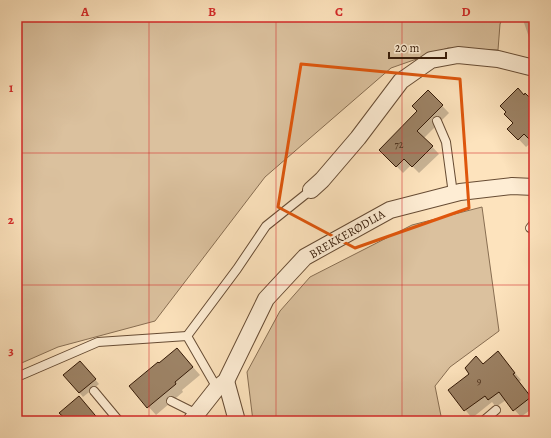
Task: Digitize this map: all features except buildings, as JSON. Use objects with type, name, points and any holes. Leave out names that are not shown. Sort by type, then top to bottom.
[{"type":"street","points":[[311,190],[322,180],[358,138],[401,81],[431,60],[458,55],[498,60],[534,68]]},
{"type":"street","name":"BREKKERØDLIA","points":[[194,418],[222,384],[266,299],[305,257],[390,210],[452,194],[512,186],[534,187]]},
{"type":"street","points":[[222,384],[237,421]]},
{"type":"lane","points":[[437,121],[446,142],[452,194]]},
{"type":"lane","points":[[17,377],[98,342],[187,336],[237,269],[266,226],[311,190]]},
{"type":"lane","points":[[187,336],[222,384]]},
{"type":"lane","points":[[94,391],[120,421]]},
{"type":"lane","points":[[171,401],[194,418]]},
{"type":"lane","points":[[483,421],[496,410]]},
{"type":"highlighted area","points":[[301,64],[460,79],[469,208],[355,248],[278,207]]},
{"type":"shaded area","points":[[17,17],[503,17],[500,24],[498,50],[448,48],[391,68],[265,177],[155,321],[58,347],[17,365]]},
{"type":"shaded area","points":[[482,207],[499,331],[450,367],[435,386],[441,421],[253,421],[247,372],[280,311],[310,277],[412,225]]}]
